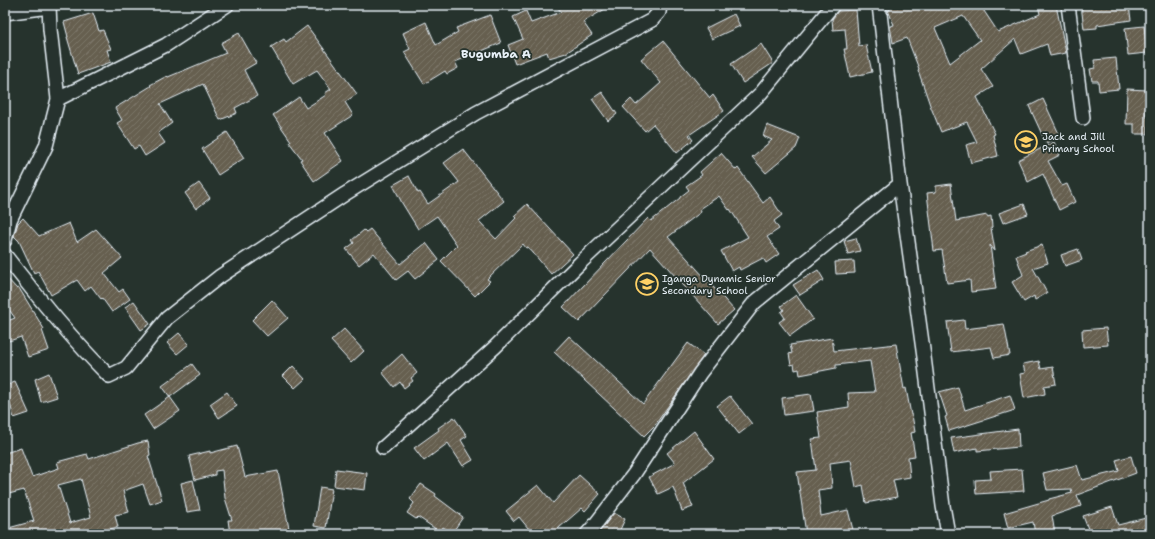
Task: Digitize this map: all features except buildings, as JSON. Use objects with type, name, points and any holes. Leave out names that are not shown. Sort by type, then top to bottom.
[{"type":"street","points":[[58,99],[166,45],[227,5]]},
{"type":"street","points":[[5,255],[41,302],[109,376],[126,368],[167,318],[219,277],[345,194],[476,113],[652,20],[659,12],[660,5]]},
{"type":"street","points":[[382,448],[495,347],[580,263],[761,93],[833,5]]},
{"type":"street","points":[[879,5],[900,184],[948,534]]},
{"type":"street","points":[[1068,5],[1083,118]]},
{"type":"street","points":[[5,13],[49,6],[58,99],[46,146],[8,220],[5,240]]},
{"type":"street","points":[[587,534],[634,474],[700,373],[754,304],[900,184]]},
{"type":"place","name":"Jack and Jill Primary School","points":[[1026,142]]},
{"type":"place","name":"Iganga Dynamic Senior Secondary School","points":[[647,284]]},
{"type":"district","name":"Bugumba A","points":[[496,54]]}]
